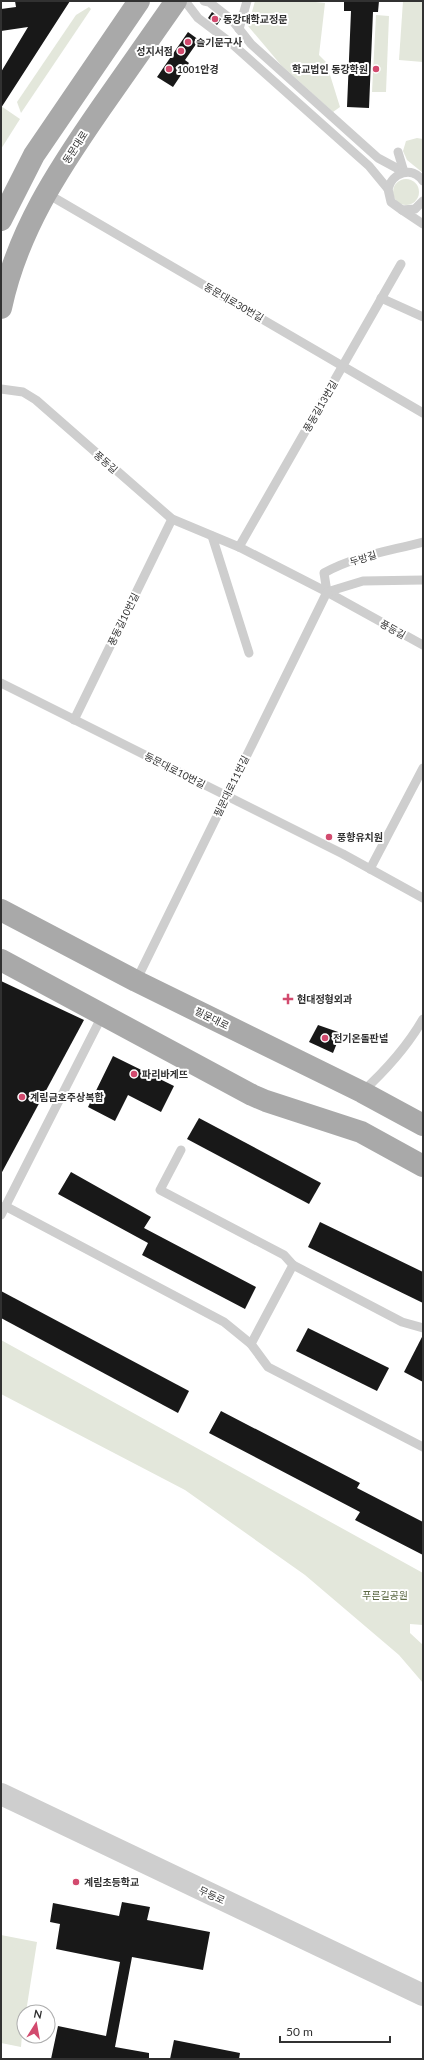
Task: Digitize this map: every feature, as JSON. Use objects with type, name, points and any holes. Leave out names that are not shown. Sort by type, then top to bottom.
[{"type":"main road","points":[[1,220],[34,155],[139,1]]},
{"type":"main road","name":"동문대로","points":[[1,308],[27,227],[45,193],[74,146],[176,1]]},
{"type":"main road","name":"필문대로","points":[[1,910],[136,980],[362,1092],[423,1125]]},
{"type":"main road","points":[[5,964],[103,1014],[252,1095],[360,1132],[423,1166]]},
{"type":"street","name":"무등로","points":[[1,1794],[423,1995]]},
{"type":"lane","points":[[185,1],[198,18],[231,43],[369,166],[388,189],[391,202],[423,224]]},
{"type":"lane","points":[[204,1],[209,2],[232,20],[251,44],[378,158],[404,172],[416,174],[423,181]]},
{"type":"lane","points":[[240,30],[247,1]]},
{"type":"lane","points":[[398,152],[404,172]]},
{"type":"lane","points":[[388,189],[393,178],[404,172]]},
{"type":"lane","name":"동문대로30번길","points":[[45,193],[343,365],[423,413]]},
{"type":"lane","points":[[402,210],[415,209],[423,201]]},
{"type":"lane","name":"풍동길13번길","points":[[239,547],[401,264]]},
{"type":"lane","points":[[381,298],[423,317]]},
{"type":"lane","name":"풍동길","points":[[1,388],[23,392],[36,400],[172,519],[239,547],[327,592],[423,645]]},
{"type":"lane","name":"풍동길10번길","points":[[74,720],[172,519]]},
{"type":"lane","points":[[212,536],[249,653]]},
{"type":"lane","name":"두방길","points":[[327,592],[324,573],[334,567],[373,554],[423,542]]},
{"type":"lane","points":[[327,592],[363,581],[423,580]]},
{"type":"lane","name":"필문대로11번길","points":[[136,980],[327,592]]},
{"type":"lane","name":"동문대로10번길","points":[[1,683],[370,869],[423,898]]},
{"type":"lane","points":[[370,869],[423,768]]},
{"type":"lane","points":[[103,1014],[3,1210],[224,1322],[252,1344],[268,1367],[423,1448]]},
{"type":"lane","points":[[362,1092],[374,1082],[417,1030],[423,1019]]},
{"type":"lane","points":[[181,1150],[160,1190],[284,1255],[293,1265],[402,1322],[423,1328]]},
{"type":"lane","points":[[252,1344],[293,1265]]},
{"type":"green space","points":[[255,1],[306,1],[325,3],[319,55],[326,62],[340,107],[333,112],[281,65],[248,26]]},
{"type":"green space","points":[[403,1],[423,1],[423,62],[399,60]]},
{"type":"green space","points":[[89,7],[91,9],[21,113],[17,102],[76,15]]},
{"type":"green space","points":[[376,15],[389,16],[386,92],[372,92]]},
{"type":"green space","points":[[1,106],[20,119],[1,149]]},
{"type":"green space","points":[[417,138],[423,139],[423,173],[407,160],[403,151],[406,141]]},
{"type":"green space","points":[[406,179],[415,183],[419,192],[415,201],[406,205],[397,201],[393,192],[397,183]]},
{"type":"green space","name":"푸른길공원","points":[[1,1340],[423,1573],[423,1625],[410,1624],[410,1633],[423,1645],[423,1683],[399,1655],[305,1575],[185,1490],[1,1394]]},
{"type":"green space","points":[[1,1935],[37,1942],[27,2004],[16,2004],[16,2044],[21,2044],[21,2047],[1,2043]]},
{"type":"building","points":[[15,1],[70,1],[1,108],[1,72],[28,27],[1,31],[1,9],[16,7]]},
{"type":"building","points":[[344,1],[379,1],[378,12],[373,12],[369,108],[347,107],[351,11],[344,11]]},
{"type":"building","points":[[212,12],[221,19],[217,25],[208,18]]},
{"type":"building","points":[[188,32],[199,40],[185,60],[189,63],[173,87],[157,77]]},
{"type":"building","name":"계림금호주상복합","points":[[1,981],[84,1020],[1,1174]]},
{"type":"building","name":"전기온돌판넬","points":[[318,1025],[341,1033],[333,1053],[309,1042]]},
{"type":"building","points":[[113,1056],[174,1086],[161,1112],[128,1095],[115,1121],[88,1107]]},
{"type":"building","points":[[199,1118],[321,1183],[309,1204],[187,1139]]},
{"type":"building","points":[[71,1172],[151,1217],[144,1228],[256,1287],[245,1309],[142,1255],[148,1243],[58,1194]]},
{"type":"building","points":[[320,1222],[423,1272],[423,1303],[308,1247]]},
{"type":"building","points":[[1,1291],[189,1391],[178,1413],[1,1318]]},
{"type":"building","points":[[308,1328],[389,1368],[377,1391],[296,1351]]},
{"type":"building","points":[[423,1335],[423,1382],[404,1372]]},
{"type":"building","points":[[221,1411],[360,1483],[357,1488],[423,1522],[423,1555],[355,1520],[360,1512],[209,1433]]},
{"type":"building","points":[[122,1902],[150,1907],[147,1920],[210,1932],[203,1970],[132,1957],[115,2047],[149,2053],[149,2059],[51,2059],[54,2044],[56,2044],[58,2026],[106,2036],[120,1962],[56,1949],[60,1924],[50,1922],[53,1903],[119,1916]]},
{"type":"building","points":[[174,2040],[240,2053],[239,2059],[170,2059]]},
{"type":"place","name":"동강대학교정문","points":[[215,19]]},
{"type":"place","name":"슬기문구사","points":[[188,42]]},
{"type":"place","name":"성지서점","points":[[181,51]]},
{"type":"place","name":"1001안경","points":[[169,69]]},
{"type":"place","name":"학교법인 동강학원","points":[[376,69]]},
{"type":"place","name":"풍향유치원","points":[[329,837]]},
{"type":"place","name":"현대정형외과","points":[[288,999]]},
{"type":"place","name":"전기온돌판넬","points":[[325,1038]]},
{"type":"place","name":"파리바게뜨","points":[[134,1074]]},
{"type":"place","name":"계림금호주상복합","points":[[22,1097]]},
{"type":"place","name":"계림초등학교","points":[[76,1882]]}]
